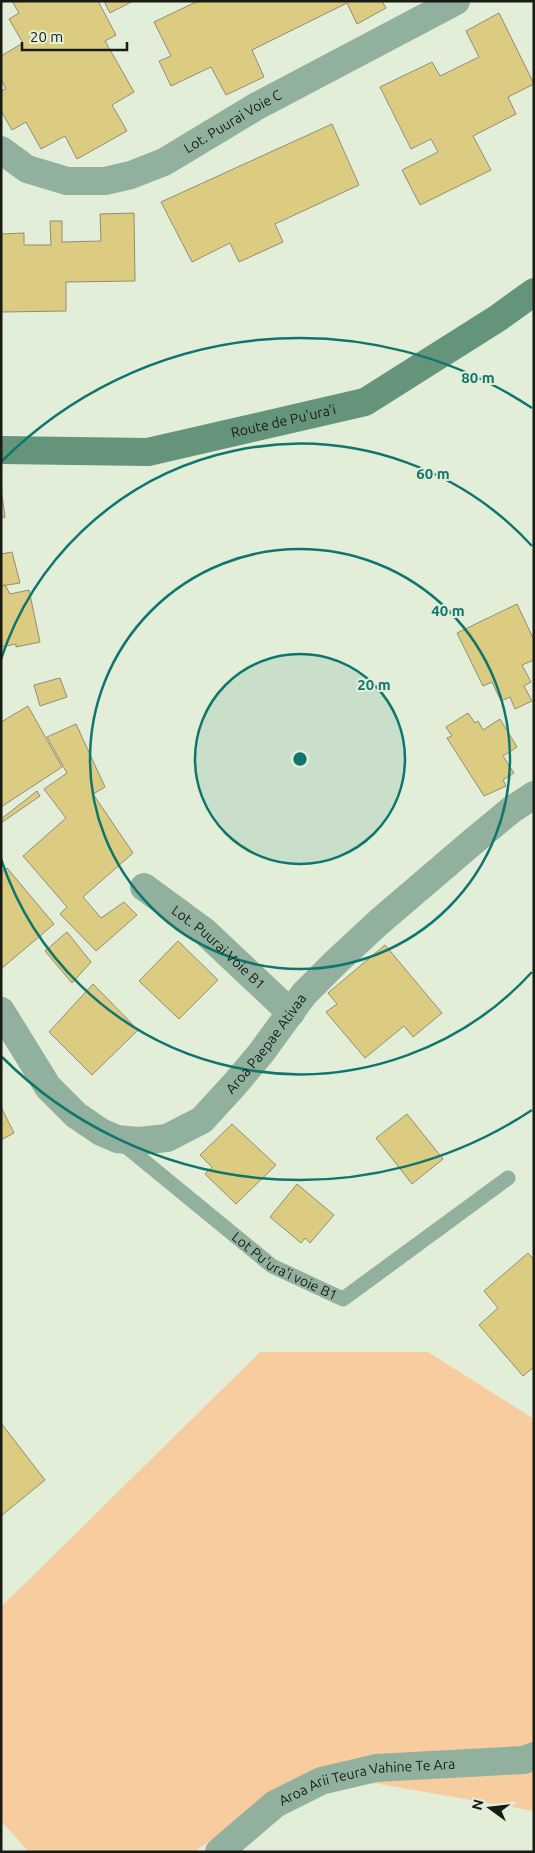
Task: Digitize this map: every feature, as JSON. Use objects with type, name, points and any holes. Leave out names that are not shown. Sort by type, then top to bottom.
[{"type":"main road","name":"Route de Pu'ura'i","points":[[1,450],[148,452],[365,402],[498,318],[534,292]]},
{"type":"street","name":"Lot. Puurai Voie C","points":[[1,150],[27,169],[66,181],[105,181],[131,175],[164,162],[257,106],[456,1]]},
{"type":"street","name":"Aroa Paepae Ativaa","points":[[1,1011],[48,1087],[76,1115],[101,1132],[117,1139],[140,1141],[167,1138],[202,1120],[234,1085],[304,994],[379,922],[511,810],[534,795]]},
{"type":"street","name":"Lot. Puurai Voie B1","points":[[144,887],[204,931],[291,1013]]},
{"type":"street","name":"Aroa Arii Teura Vahine Te Ara","points":[[219,1852],[275,1804],[321,1781],[376,1768],[524,1760],[534,1756]]},
{"type":"lane","name":"Lot Pu'ura'i voie B1","points":[[117,1139],[272,1266],[343,1299],[508,1178]]},
{"type":"shaded area","points":[[260,1352],[428,1352],[534,1419],[534,1811],[310,1772],[194,1852],[29,1852],[1,1821],[1,1607]]},
{"type":"building","points":[[12,1],[98,1],[116,35],[105,41],[134,92],[112,105],[127,131],[77,159],[65,136],[41,149],[26,122],[12,130],[1,111],[1,91],[6,89],[1,79],[1,56],[23,43],[9,19],[19,13]]},
{"type":"building","points":[[104,1],[133,1],[110,13]]},
{"type":"building","points":[[198,1],[382,1],[386,8],[357,24],[347,3],[252,50],[264,77],[226,95],[211,67],[171,86],[159,61],[171,56],[154,22]]},
{"type":"building","points":[[499,13],[534,84],[508,97],[516,114],[473,136],[491,170],[420,205],[402,170],[438,152],[431,139],[411,149],[380,87],[432,62],[440,76],[479,57],[466,31]]},
{"type":"building","points":[[332,124],[359,185],[275,224],[283,242],[239,262],[230,243],[192,262],[161,202]]},
{"type":"building","points":[[134,213],[135,281],[66,282],[66,311],[1,312],[1,234],[24,233],[24,245],[51,245],[50,221],[62,221],[62,242],[101,241],[100,214]]},
{"type":"building","points":[[1,489],[5,517],[1,518]]},
{"type":"building","points":[[12,552],[20,583],[1,586],[1,554]]},
{"type":"building","points":[[5,585],[10,594],[29,590],[40,642],[16,647],[16,644],[1,647],[1,586]]},
{"type":"building","points":[[517,604],[534,640],[534,660],[522,665],[531,682],[524,686],[532,701],[515,709],[510,697],[501,701],[492,682],[483,686],[457,633]]},
{"type":"building","points":[[60,678],[67,697],[40,706],[34,685]]},
{"type":"building","points":[[28,706],[62,767],[1,807],[1,722]]},
{"type":"building","points":[[468,713],[475,723],[478,721],[483,730],[500,719],[517,747],[503,756],[514,773],[503,780],[506,786],[484,796],[447,738],[452,736],[446,727]]},
{"type":"building","points":[[76,724],[105,787],[93,794],[133,853],[83,897],[101,918],[124,902],[137,915],[96,951],[60,914],[67,907],[23,856],[66,818],[44,789],[67,773],[47,737]]},
{"type":"building","points":[[37,791],[40,796],[1,823],[1,819]]},
{"type":"building","points":[[7,868],[54,924],[1,969],[1,872]]},
{"type":"building","points":[[67,932],[91,962],[72,983],[45,951]]},
{"type":"building","points":[[178,941],[218,980],[179,1019],[139,981]]},
{"type":"building","points":[[385,945],[442,1013],[413,1037],[404,1026],[365,1058],[326,1012],[337,1004],[328,993]]},
{"type":"building","points":[[93,984],[138,1030],[92,1075],[49,1032]]},
{"type":"building","points":[[1,1107],[14,1133],[1,1140]]},
{"type":"building","points":[[407,1114],[443,1159],[412,1184],[376,1138]]},
{"type":"building","points":[[232,1124],[276,1165],[236,1204],[205,1174],[212,1167],[200,1155]]},
{"type":"building","points":[[297,1184],[334,1215],[310,1243],[305,1238],[301,1243],[270,1217]]},
{"type":"building","points":[[528,1253],[534,1260],[534,1367],[523,1376],[479,1325],[498,1308],[484,1291]]},
{"type":"building","points":[[1,1423],[45,1480],[1,1516]]}]
